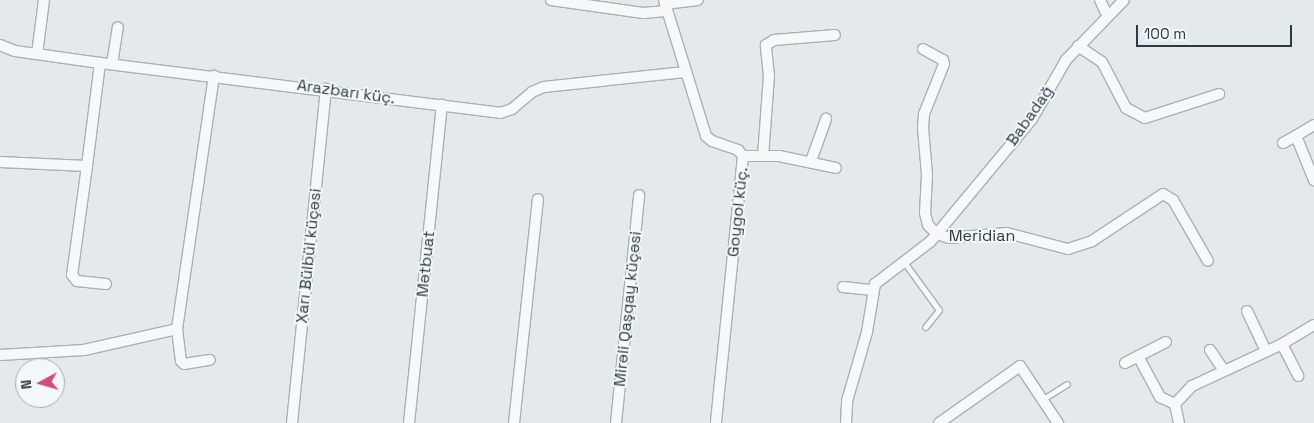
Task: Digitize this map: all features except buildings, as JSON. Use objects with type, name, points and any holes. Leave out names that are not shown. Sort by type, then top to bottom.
[{"type":"street","points":[[37,54],[44,0]]},
{"type":"street","points":[[550,0],[643,12],[665,5],[698,0]]},
{"type":"street","points":[[1100,0],[1107,15]]},
{"type":"street","name":"Babadağ","points":[[873,290],[878,280],[904,262],[937,234],[1032,119],[1078,46],[1124,0]]},
{"type":"street","name":"Goygol küç.","points":[[665,5],[706,136],[712,141],[738,150],[743,156],[716,423]]},
{"type":"street","points":[[112,64],[118,27]]},
{"type":"street","points":[[763,156],[769,76],[766,45],[774,40],[835,35]]},
{"type":"street","name":"Arazbarı küç.","points":[[0,45],[37,54],[100,63],[506,112],[532,92],[544,87],[685,72]]},
{"type":"street","points":[[1078,46],[1102,62],[1126,108],[1145,118],[1219,94]]},
{"type":"street","name":"Meridian","points":[[922,49],[943,60],[944,64],[924,114],[923,128],[927,175],[926,222],[937,234],[949,238],[1007,233],[1068,249],[1092,241],[1163,194],[1173,200],[1208,261]]},
{"type":"street","points":[[100,63],[72,275],[77,281],[106,284]]},
{"type":"street","points":[[210,360],[184,364],[181,361],[177,329],[214,76]]},
{"type":"street","name":"Xarı Bülbül küçəsi","points":[[292,423],[326,89]]},
{"type":"street","name":"Mətbuat","points":[[409,423],[442,105]]},
{"type":"street","points":[[811,161],[826,119]]},
{"type":"street","points":[[1283,143],[1314,125]]},
{"type":"street","points":[[1296,136],[1314,180]]},
{"type":"street","points":[[743,156],[811,161],[836,168]]},
{"type":"street","points":[[0,162],[87,166]]},
{"type":"street","name":"Mirəli Qaşqay küçəsi","points":[[616,423],[639,195]]},
{"type":"street","points":[[514,423],[538,199]]},
{"type":"street","points":[[843,287],[873,290],[867,332],[847,401],[846,423]]},
{"type":"street","points":[[1247,311],[1266,351]]},
{"type":"street","points":[[1175,404],[1192,386],[1223,368],[1282,344],[1314,324]]},
{"type":"street","points":[[0,355],[84,350],[177,329]]},
{"type":"street","points":[[1125,363],[1166,342]]},
{"type":"street","points":[[1282,344],[1298,376]]},
{"type":"street","points":[[1210,350],[1223,368]]},
{"type":"street","points":[[1138,356],[1160,397],[1175,404]]},
{"type":"street","points":[[939,423],[1016,367],[1024,368],[1058,423]]},
{"type":"street","points":[[1175,404],[1179,423]]},
{"type":"lane","points":[[904,262],[939,310],[925,327]]},
{"type":"lane","points":[[1043,398],[1067,384]]}]
